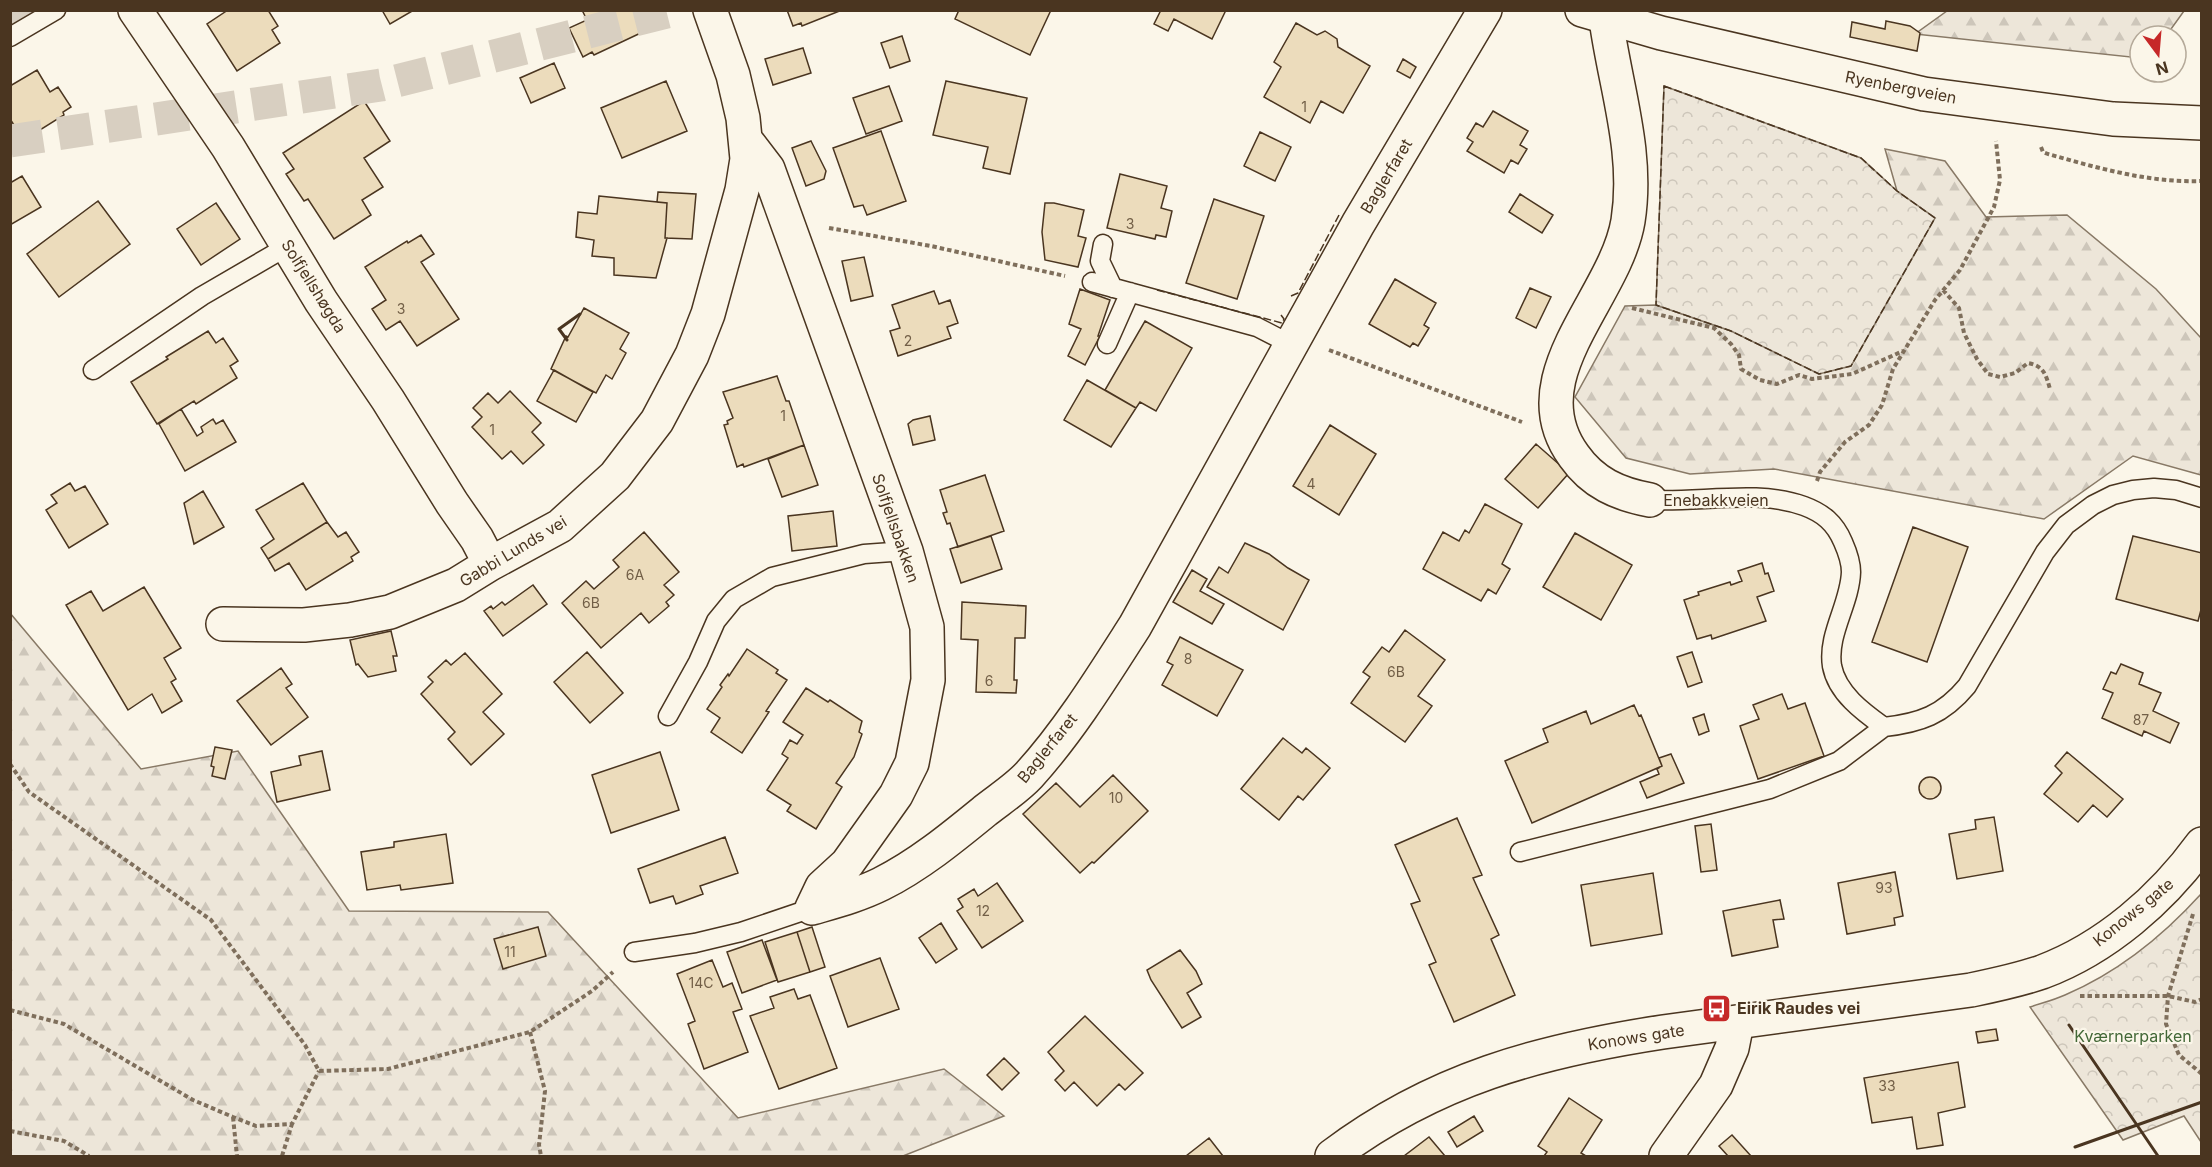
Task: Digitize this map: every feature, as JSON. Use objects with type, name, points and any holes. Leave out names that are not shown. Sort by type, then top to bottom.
[{"type":"street","name":"Solfjellshøgda","points":[[135,10],[228,147],[321,301],[382,391],[477,539],[490,564]]},
{"type":"street","name":"Gabbi Lunds vei","points":[[223,624],[304,625],[350,620],[390,612],[456,585],[560,526],[615,476],[657,421],[693,355],[708,314],[742,190],[747,159],[743,118],[734,75],[710,10]]},
{"type":"street","name":"Baglerfaret","points":[[812,908],[849,898],[882,884],[913,865],[954,837],[1027,776],[1054,743],[1135,626],[1306,346],[1358,224],[1485,10]]},
{"type":"street","name":"Ryenbergveien","points":[[1594,15],[1924,94],[2113,119],[2202,123]]},
{"type":"street","name":"Enebakkveien","points":[[1594,15],[1614,70],[1631,162],[1631,188],[1627,224],[1614,264],[1565,357],[1557,386],[1557,422],[1560,434],[1583,470],[1598,482],[1628,496],[1650,500]]},
{"type":"street","name":"Solfjellsbakken","points":[[745,139],[768,169],[906,551],[927,627],[928,680],[912,763],[896,795],[847,864],[822,887],[812,908]]},
{"type":"street","name":"Konows gate","points":[[1332,1156],[1404,1108],[1491,1071],[1538,1056],[1663,1032],[1971,990],[2011,982],[2044,971],[2078,955],[2111,935],[2163,891],[2183,870],[2202,844]]},
{"type":"street","points":[[1666,1156],[1716,1085],[1732,1048],[1737,1023]]},
{"type":"lane","points":[[10,37],[56,10]]},
{"type":"lane","points":[[1103,244],[1100,261],[1121,290]]},
{"type":"lane","points":[[93,370],[202,296],[288,246]]},
{"type":"lane","points":[[1092,282],[1257,327],[1306,346]]},
{"type":"lane","points":[[1107,344],[1121,290]]},
{"type":"lane","points":[[1520,852],[1770,789],[1839,761],[1884,727],[1907,724],[1941,711],[1954,701],[1967,686],[2045,552],[2066,525],[2093,505],[2114,495],[2154,489],[2176,490],[2202,498]]},
{"type":"lane","name":"Enebakkveien","points":[[1650,500],[1678,502],[1771,499],[1809,508],[1833,523],[1849,556],[1851,571],[1849,590],[1831,653],[1833,668],[1849,699],[1884,727]]},
{"type":"lane","points":[[668,716],[698,662],[716,621],[734,598],[772,577],[864,554],[906,551]]},
{"type":"lane","name":"Baglerfaret","points":[[634,952],[695,943],[729,935],[812,908]]},
{"type":"path","points":[[1809,508],[1820,472],[1845,442],[1869,425],[1882,405],[1893,369],[1903,351],[1943,290],[1960,270],[1994,207],[2000,180],[1995,134]]},
{"type":"path","points":[[2048,154],[2158,179],[2176,182],[2202,181]]},
{"type":"path","points":[[818,226],[932,246],[1092,282]]},
{"type":"path","points":[[1943,290],[1959,308],[1964,333],[1977,359],[1988,374],[2000,377],[2015,373],[2028,363],[2037,365],[2044,370],[2050,389]]},
{"type":"path","points":[[1593,304],[1619,305],[1714,328],[1731,344],[1739,356],[1741,369],[1760,380],[1777,384],[1799,375],[1812,379],[1852,374],[1903,351]]},
{"type":"path","points":[[1306,346],[1531,425]]},
{"type":"path","points":[[10,764],[30,792],[211,920],[305,1046],[319,1071]]},
{"type":"path","points":[[2195,908],[2168,996],[2166,1024],[2179,1055],[2202,1074]]},
{"type":"path","points":[[319,1071],[388,1069],[530,1032],[592,991],[634,952]]},
{"type":"path","points":[[2089,996],[2168,996],[2195,1002],[2202,999]]},
{"type":"path","points":[[10,1010],[64,1024],[193,1100],[233,1117],[256,1126],[292,1124]]},
{"type":"path","points":[[530,1032],[545,1091],[538,1145],[541,1156]]},
{"type":"path","points":[[282,1156],[292,1124],[319,1071]]},
{"type":"path","points":[[233,1117],[237,1156]]},
{"type":"path","points":[[10,1131],[64,1141],[89,1156]]},
{"type":"green space","points":[[1947,11],[2184,11],[2175,24],[2128,24],[2128,57],[1915,34]]},
{"type":"green space","points":[[1664,86],[1861,158],[1897,191],[1935,218],[1851,366],[1819,374],[1731,331],[1656,305]]},
{"type":"green space","points":[[1885,149],[1945,161],[1986,217],[2067,215],[2156,289],[2201,338],[2201,475],[2133,456],[2044,519],[1774,469],[1690,474],[1626,458],[1575,397],[1625,306],[1656,305],[1731,331],[1935,218],[1897,191]]},
{"type":"green space","points":[[10,613],[141,769],[238,751],[349,911],[548,912],[738,1118],[944,1069],[1004,1116],[903,1156],[11,1156]]},
{"type":"green space","name":"Kværnerparken","points":[[2201,894],[2201,1142],[2184,1116],[2123,1140],[2030,1007],[2061,997],[2104,976],[2155,939]]},
{"type":"building","points":[[228,10],[268,10],[278,26],[272,30],[280,43],[237,71],[207,24]]},
{"type":"building","points":[[382,10],[414,10],[390,24]]},
{"type":"building","points":[[582,10],[648,10],[654,23],[646,26],[647,30],[594,55],[592,52],[583,57],[569,28],[587,20]]},
{"type":"building","points":[[787,10],[842,10],[802,26],[801,23],[793,26]]},
{"type":"building","points":[[959,10],[1051,10],[1030,55],[955,19]]},
{"type":"building","points":[[1161,10],[1226,10],[1212,39],[1174,19],[1168,31],[1154,24]]},
{"type":"building","points":[[1886,21],[1910,26],[1920,33],[1917,51],[1850,37],[1852,22],[1885,29]]},
{"type":"building","points":[[1296,23],[1317,35],[1325,31],[1337,39],[1338,47],[1370,66],[1343,113],[1321,101],[1310,123],[1264,97],[1281,67],[1274,62]]},
{"type":"building","points":[[902,36],[910,61],[890,68],[881,43]]},
{"type":"building","points":[[803,48],[811,73],[773,85],[765,59]]},
{"type":"building","points":[[1403,59],[1416,67],[1410,78],[1397,71]]},
{"type":"building","points":[[554,63],[565,88],[531,103],[520,78]]},
{"type":"building","points":[[37,70],[50,92],[58,87],[71,107],[63,112],[64,115],[24,140],[10,119],[10,86]]},
{"type":"building","points":[[666,81],[687,131],[622,158],[601,108]]},
{"type":"building","points":[[946,81],[1027,98],[1010,174],[983,168],[988,147],[933,135]]},
{"type":"building","points":[[889,86],[902,121],[866,134],[853,98]]},
{"type":"building","points":[[364,101],[390,141],[364,158],[383,187],[362,200],[371,215],[334,239],[308,199],[304,201],[286,174],[294,169],[283,153]]},
{"type":"building","points":[[1493,111],[1528,131],[1520,145],[1527,149],[1518,164],[1511,160],[1504,173],[1467,151],[1473,142],[1467,138],[1476,123],[1483,127]]},
{"type":"building","points":[[881,131],[906,201],[867,215],[863,205],[854,207],[833,148]]},
{"type":"building","points":[[1260,132],[1291,147],[1275,181],[1244,166]]},
{"type":"building","points":[[811,141],[826,171],[824,179],[806,186],[792,148]]},
{"type":"building","points":[[1120,174],[1167,186],[1161,208],[1172,211],[1166,237],[1156,235],[1155,239],[1107,228]]},
{"type":"building","points":[[22,176],[41,207],[10,225],[10,183]]},
{"type":"building","points":[[658,192],[696,194],[692,239],[665,238],[667,203],[657,202]]},
{"type":"building","points":[[1520,194],[1553,215],[1542,233],[1509,212]]},
{"type":"building","points":[[599,196],[667,203],[665,238],[667,238],[656,278],[614,275],[614,258],[592,256],[594,240],[576,237],[578,212],[597,214]]},
{"type":"building","points":[[1214,199],[1264,216],[1237,299],[1186,283]]},
{"type":"building","points":[[98,201],[130,244],[59,297],[27,254]]},
{"type":"building","points":[[216,203],[240,239],[201,265],[177,229]]},
{"type":"building","points":[[1045,203],[1084,210],[1078,236],[1086,238],[1078,267],[1045,260],[1042,232]]},
{"type":"building","points":[[421,235],[434,254],[421,262],[459,319],[417,346],[400,321],[386,330],[372,309],[386,300],[365,267]]},
{"type":"building","points":[[864,257],[873,296],[851,301],[842,261]]},
{"type":"building","points":[[1395,279],[1436,303],[1424,325],[1429,328],[1418,346],[1413,343],[1410,347],[1369,324]]},
{"type":"building","points":[[1530,288],[1551,297],[1536,328],[1516,318]]},
{"type":"building","points":[[1080,289],[1110,300],[1098,336],[1100,336],[1085,365],[1068,356],[1081,329],[1069,324]]},
{"type":"building","points":[[934,291],[939,304],[950,300],[958,323],[947,327],[951,338],[898,356],[890,331],[900,328],[892,305]]},
{"type":"building","points":[[584,308],[629,333],[620,349],[626,353],[612,379],[606,375],[596,393],[551,369],[566,336],[568,337]]},
{"type":"building","points":[[1145,321],[1192,348],[1156,411],[1140,402],[1136,408],[1105,390]]},
{"type":"building","points":[[208,331],[216,343],[223,338],[238,361],[230,366],[237,378],[196,404],[194,401],[157,424],[131,382]]},
{"type":"building","points":[[554,370],[593,392],[576,422],[537,401]]},
{"type":"building","points":[[777,376],[786,401],[789,401],[804,445],[744,467],[743,464],[737,467],[724,425],[733,418],[723,392]]},
{"type":"building","points":[[1087,380],[1136,408],[1111,447],[1064,420]]},
{"type":"building","points":[[510,391],[541,423],[532,432],[544,445],[523,464],[511,451],[502,459],[472,427],[482,417],[473,408],[488,393],[498,403]]},
{"type":"building","points":[[181,409],[197,436],[203,432],[201,427],[213,419],[216,424],[223,420],[236,442],[185,471],[159,424]]},
{"type":"building","points":[[930,416],[935,440],[913,445],[908,424],[913,420]]},
{"type":"building","points":[[1330,425],[1376,454],[1339,515],[1293,486]]},
{"type":"building","points":[[1536,444],[1569,473],[1538,508],[1505,479]]},
{"type":"building","points":[[804,445],[818,485],[782,497],[768,459]]},
{"type":"building","points":[[985,475],[1004,531],[958,547],[950,523],[947,524],[943,513],[947,512],[940,490]]},
{"type":"building","points":[[70,483],[75,491],[85,486],[108,524],[69,548],[46,510],[57,503],[51,495]]},
{"type":"building","points":[[303,483],[327,522],[268,559],[261,548],[274,539],[256,510]]},
{"type":"building","points":[[203,491],[224,527],[194,544],[184,503]]},
{"type":"building","points":[[1485,504],[1522,524],[1502,564],[1510,569],[1496,594],[1488,589],[1481,601],[1423,569],[1443,532],[1459,541],[1465,530],[1469,533]]},
{"type":"building","points":[[833,511],[837,546],[792,551],[788,516]]},
{"type":"building","points":[[327,522],[338,537],[346,532],[359,552],[351,557],[353,561],[306,590],[289,563],[275,571],[268,559]]},
{"type":"building","points":[[1913,527],[1968,547],[1927,662],[1872,642]]},
{"type":"building","points":[[644,532],[679,572],[664,585],[674,595],[666,602],[669,606],[649,623],[641,613],[601,648],[562,603],[586,581],[594,589],[619,567],[613,560]]},
{"type":"building","points":[[1575,533],[1632,565],[1601,620],[1543,587]]},
{"type":"building","points":[[991,536],[1002,569],[961,583],[950,549]]},
{"type":"building","points":[[2133,536],[2202,553],[2202,606],[2198,621],[2116,599]]},
{"type":"building","points":[[1245,543],[1269,554],[1309,580],[1283,630],[1207,587],[1219,567],[1228,573]]},
{"type":"building","points":[[1762,563],[1774,591],[1757,597],[1766,621],[1712,639],[1711,635],[1697,639],[1684,600],[1699,595],[1698,592],[1730,582],[1731,585],[1742,581],[1738,571]]},
{"type":"building","points":[[1192,570],[1207,579],[1200,591],[1224,604],[1212,624],[1173,602]]},
{"type":"building","points":[[533,585],[547,604],[503,636],[484,611],[491,606],[493,609],[502,602],[505,605]]},
{"type":"building","points":[[144,587],[181,648],[164,658],[176,679],[171,682],[182,701],[162,713],[152,694],[128,710],[66,605],[91,591],[103,611]]},
{"type":"building","points":[[962,602],[1026,606],[1025,638],[1015,638],[1016,693],[976,692],[978,640],[961,639]]},
{"type":"building","points":[[1405,630],[1445,660],[1418,696],[1432,706],[1405,742],[1351,703],[1370,677],[1363,672],[1382,647],[1389,652]]},
{"type":"building","points":[[391,631],[397,656],[393,656],[396,671],[368,677],[358,664],[356,665],[350,640]]},
{"type":"building","points":[[1180,637],[1243,670],[1217,716],[1162,685],[1173,665],[1167,662]]},
{"type":"building","points":[[747,649],[778,670],[776,673],[787,680],[742,753],[711,732],[720,718],[707,709],[722,687],[720,685],[728,674],[729,676]]},
{"type":"building","points":[[587,652],[623,693],[590,723],[554,682]]},
{"type":"building","points":[[1692,652],[1702,682],[1688,687],[1677,657]]},
{"type":"building","points":[[465,653],[502,694],[483,712],[504,734],[471,765],[448,739],[455,732],[421,694],[433,682],[428,677],[446,660],[451,665]]},
{"type":"building","points":[[2121,664],[2143,673],[2139,684],[2161,693],[2153,711],[2179,723],[2170,743],[2144,731],[2142,736],[2102,718],[2113,693],[2103,689],[2111,672],[2116,674]]},
{"type":"building","points":[[281,668],[292,684],[286,688],[308,717],[271,745],[237,701]]},
{"type":"building","points":[[806,688],[828,702],[830,700],[862,721],[859,732],[862,734],[854,757],[836,783],[842,787],[816,829],[787,811],[791,805],[767,790],[788,758],[782,754],[790,740],[797,744],[803,735],[783,722]]},
{"type":"building","points":[[1782,694],[1788,709],[1805,703],[1824,756],[1758,779],[1740,726],[1759,719],[1753,705]]},
{"type":"building","points":[[1634,705],[1639,716],[1641,715],[1662,766],[1532,823],[1505,761],[1548,742],[1543,729],[1586,711],[1591,724]]},
{"type":"building","points":[[1704,714],[1709,731],[1699,735],[1693,718]]},
{"type":"building","points":[[1283,738],[1302,753],[1306,748],[1330,768],[1303,800],[1298,796],[1279,820],[1241,789]]},
{"type":"building","points":[[215,747],[232,750],[225,779],[212,776],[214,767],[211,766]]},
{"type":"building","points":[[322,751],[330,790],[277,802],[271,772],[301,765],[299,756]]},
{"type":"building","points":[[660,752],[679,810],[611,833],[592,775]]},
{"type":"building","points":[[2067,752],[2123,799],[2107,817],[2093,805],[2078,822],[2044,794],[2062,773],[2055,766]]},
{"type":"building","points":[[1671,754],[1684,783],[1647,798],[1640,782],[1659,774],[1657,769],[1662,766],[1659,758]]},
{"type":"building","points":[[1113,775],[1148,811],[1094,863],[1092,862],[1080,873],[1023,814],[1056,783],[1080,807]]},
{"type":"building","points":[[1930,777],[1938,780],[1941,788],[1938,796],[1930,799],[1922,796],[1919,788],[1922,780]]},
{"type":"building","points":[[1994,817],[2003,871],[1957,879],[1949,834],[1976,829],[1975,820]]},
{"type":"building","points":[[1457,818],[1482,875],[1473,878],[1499,935],[1491,939],[1515,995],[1454,1022],[1429,965],[1436,962],[1411,904],[1420,901],[1395,845]]},
{"type":"building","points":[[1711,824],[1717,870],[1701,872],[1695,826]]},
{"type":"building","points":[[446,834],[453,883],[401,890],[400,885],[367,890],[361,852],[394,847],[394,842]]},
{"type":"building","points":[[725,837],[738,873],[700,886],[703,894],[676,904],[673,896],[650,903],[638,869]]},
{"type":"building","points":[[1895,872],[1903,916],[1894,918],[1895,925],[1847,934],[1838,883]]},
{"type":"building","points":[[1653,873],[1662,934],[1591,946],[1581,885]]},
{"type":"building","points":[[997,883],[1023,921],[982,948],[957,911],[963,907],[958,899],[974,889],[978,896]]},
{"type":"building","points":[[1780,900],[1784,919],[1773,920],[1778,947],[1732,956],[1723,911]]},
{"type":"building","points":[[941,923],[957,949],[936,963],[919,938]]},
{"type":"building","points":[[538,927],[546,956],[503,969],[494,939]]},
{"type":"building","points":[[812,927],[825,967],[810,972],[797,932]]},
{"type":"building","points":[[797,932],[810,972],[778,982],[765,942]]},
{"type":"building","points":[[762,940],[777,980],[742,993],[727,952]]},
{"type":"building","points":[[1180,950],[1196,971],[1202,984],[1187,993],[1201,1017],[1182,1028],[1147,970]]},
{"type":"building","points":[[880,958],[899,1009],[848,1027],[830,976]]},
{"type":"building","points":[[712,960],[723,987],[732,983],[742,1009],[733,1012],[748,1052],[704,1069],[688,1024],[695,1021],[677,974]]},
{"type":"building","points":[[794,989],[798,999],[810,995],[837,1068],[779,1089],[750,1016],[774,1008],[770,997]]},
{"type":"building","points":[[1085,1016],[1143,1073],[1125,1090],[1119,1084],[1097,1106],[1074,1082],[1065,1091],[1055,1080],[1064,1071],[1048,1052]]},
{"type":"building","points":[[1996,1029],[1998,1040],[1978,1043],[1976,1032]]},
{"type":"building","points":[[1004,1058],[1019,1073],[1002,1090],[987,1075]]},
{"type":"building","points":[[1958,1062],[1965,1107],[1938,1113],[1943,1145],[1917,1149],[1912,1117],[1872,1123],[1864,1078]]},
{"type":"building","points":[[1569,1098],[1602,1120],[1581,1153],[1586,1156],[1544,1156],[1547,1152],[1538,1146]]},
{"type":"building","points":[[1474,1116],[1483,1131],[1457,1147],[1448,1132]]},
{"type":"building","points":[[1732,1135],[1751,1156],[1728,1156],[1719,1146]]},
{"type":"building","points":[[1429,1137],[1445,1156],[1404,1156]]},
{"type":"building","points":[[1209,1138],[1223,1156],[1186,1156]]},
{"type":"tunnel","points":[[10,15],[46,10]]},
{"type":"tunnel","points":[[10,141],[381,85],[674,10]]},
{"type":"fence","points":[[1664,86],[1861,158],[1897,191],[1935,218],[1851,366],[1819,374],[1731,331],[1656,305],[1664,86]]},
{"type":"fence","points":[[1291,296],[1298,293],[1339,215]]},
{"type":"fence","points":[[1157,290],[1282,323],[1284,319],[1281,315]]},
{"type":"wall","points":[[567,340],[559,329],[580,314]]},
{"type":"wall","points":[[2069,1025],[2158,1156]]},
{"type":"wall","points":[[2075,1147],[2202,1102]]},
{"type":"place","name":"Eirik Raudes vei","points":[[1716,1008]]}]
